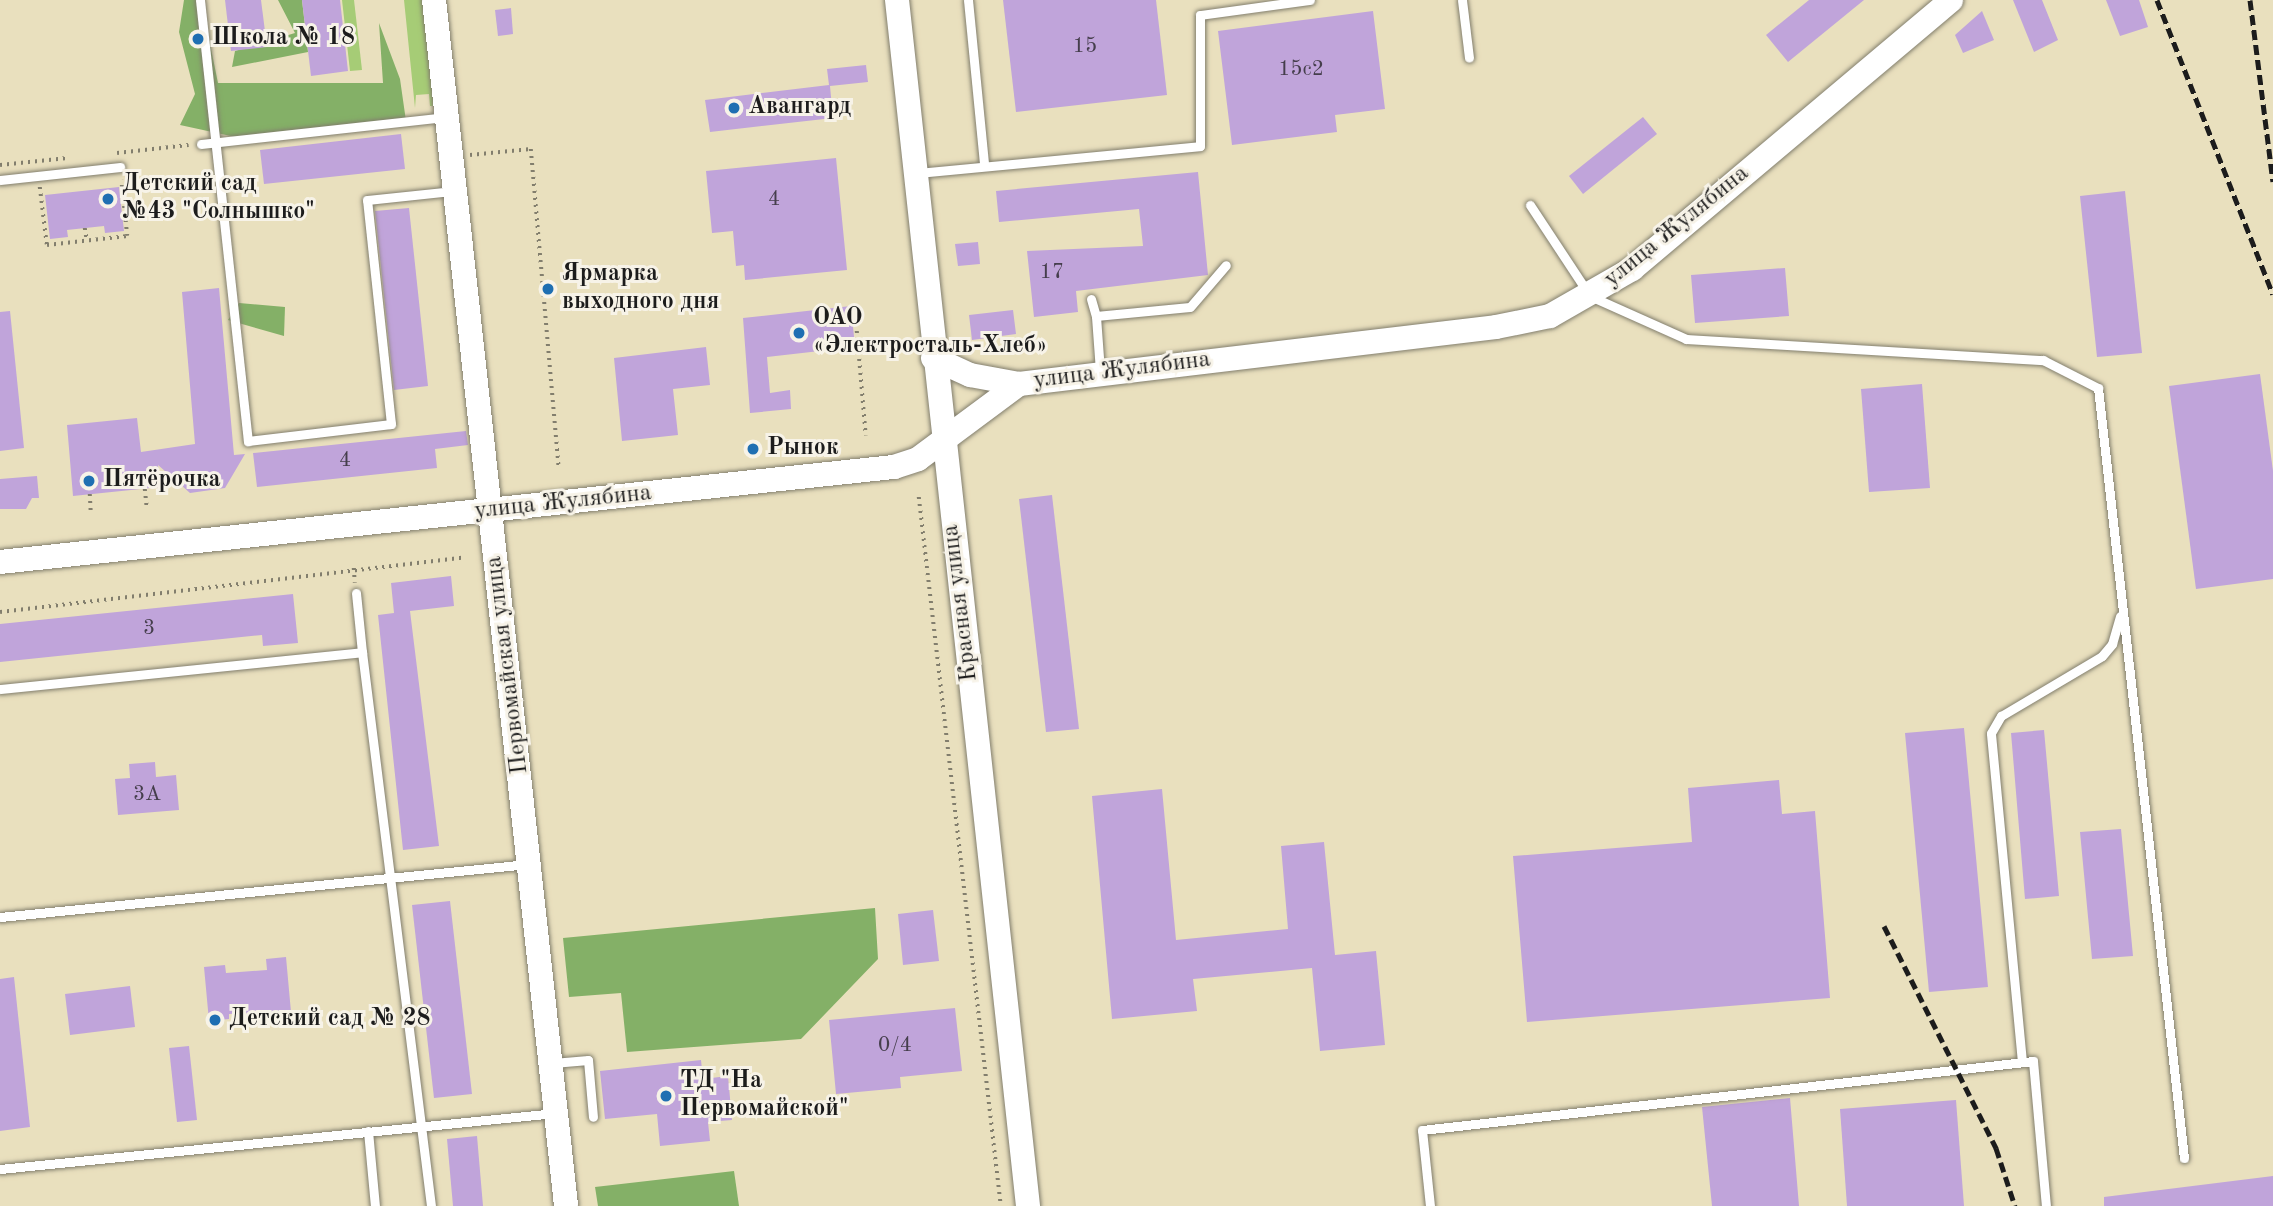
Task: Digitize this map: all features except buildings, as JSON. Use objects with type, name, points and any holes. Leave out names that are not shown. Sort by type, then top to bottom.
[{"type":"main road","name":"Первомайская улица","points":[[434,0],[458,191],[566,1206]]},
{"type":"main road","name":"Красная улица","points":[[897,0],[942,441],[1028,1206]]},
{"type":"main road","name":"улица Жулябина","points":[[0,562],[894,467],[918,458],[1019,384],[1496,327],[1550,316],[1590,296],[1632,269],[1951,0]]},
{"type":"main road","points":[[933,358],[970,375],[1019,384]]},
{"type":"lane","points":[[201,0],[248,441],[391,424],[367,200],[458,191]]},
{"type":"lane","points":[[968,0],[984,164]]},
{"type":"lane","points":[[915,173],[984,164],[1200,146],[1200,15],[1310,0]]},
{"type":"lane","points":[[1462,0],[1469,58]]},
{"type":"lane","points":[[201,144],[447,117]]},
{"type":"lane","points":[[0,180],[120,167]]},
{"type":"lane","points":[[1530,205],[1590,296],[1686,340],[2043,360],[2098,388],[2184,1158]]},
{"type":"lane","points":[[1096,316],[1190,307],[1226,265]]},
{"type":"lane","points":[[1091,299],[1096,316],[1100,373]]},
{"type":"lane","points":[[356,593],[430,1206]]},
{"type":"lane","points":[[2022,1062],[1992,733],[2001,716],[2102,656],[2112,643],[2122,611]]},
{"type":"lane","points":[[0,689],[362,652]]},
{"type":"lane","points":[[0,917],[531,864]]},
{"type":"lane","points":[[551,1063],[588,1060],[593,1117]]},
{"type":"lane","points":[[1430,1206],[1422,1130],[2033,1061],[2046,1206]]},
{"type":"lane","points":[[0,1169],[556,1112]]},
{"type":"lane","points":[[368,1131],[375,1206]]},
{"type":"path","points":[[453,156],[531,149],[559,466]]},
{"type":"path","points":[[37,161],[47,245],[127,236],[120,167]]},
{"type":"path","points":[[85,228],[87,240]]},
{"type":"path","points":[[857,331],[866,436]]},
{"type":"path","points":[[145,489],[147,507]]},
{"type":"path","points":[[90,494],[91,512]]},
{"type":"path","points":[[919,497],[1001,1206]]},
{"type":"path","points":[[0,611],[466,557]]},
{"type":"green space","points":[[184,0],[201,0],[218,83],[383,83],[379,23],[400,79],[406,121],[258,142],[180,125],[195,94],[179,32]]},
{"type":"green space","points":[[278,0],[302,0],[308,52],[232,67],[235,51],[295,33]]},
{"type":"green space","points":[[342,0],[354,0],[362,70],[350,71]]},
{"type":"green space","points":[[404,0],[424,0],[435,106],[430,106],[429,94],[416,95],[415,108]]},
{"type":"green space","points":[[239,303],[285,307],[284,336],[228,320]]},
{"type":"green space","points":[[875,908],[878,959],[801,1039],[627,1052],[621,993],[569,997],[563,938]]},
{"type":"green space","points":[[734,1171],[739,1206],[598,1206],[595,1187]]},
{"type":"railway","points":[[2157,0],[2273,294]]},
{"type":"railway","points":[[2250,0],[2273,182]]},
{"type":"railway","points":[[1884,926],[1996,1148],[2015,1206]]},
{"type":"place","name":"Школа № 18","points":[[198,39]]},
{"type":"place","name":"Авангард","points":[[734,108]]},
{"type":"place","name":"Детский сад №43 \"Солнышко\"","points":[[108,199]]},
{"type":"place","name":"Ярмарка выходного дня","points":[[548,289]]},
{"type":"place","name":"ОАО «Электросталь-Хлеб»","points":[[799,333]]},
{"type":"place","name":"Рынок","points":[[753,449]]},
{"type":"place","name":"Пятёрочка","points":[[89,481]]},
{"type":"place","name":"Детский сад № 28","points":[[215,1020]]},
{"type":"place","name":"ТД \"На Первомайской\"","points":[[666,1096]]}]
